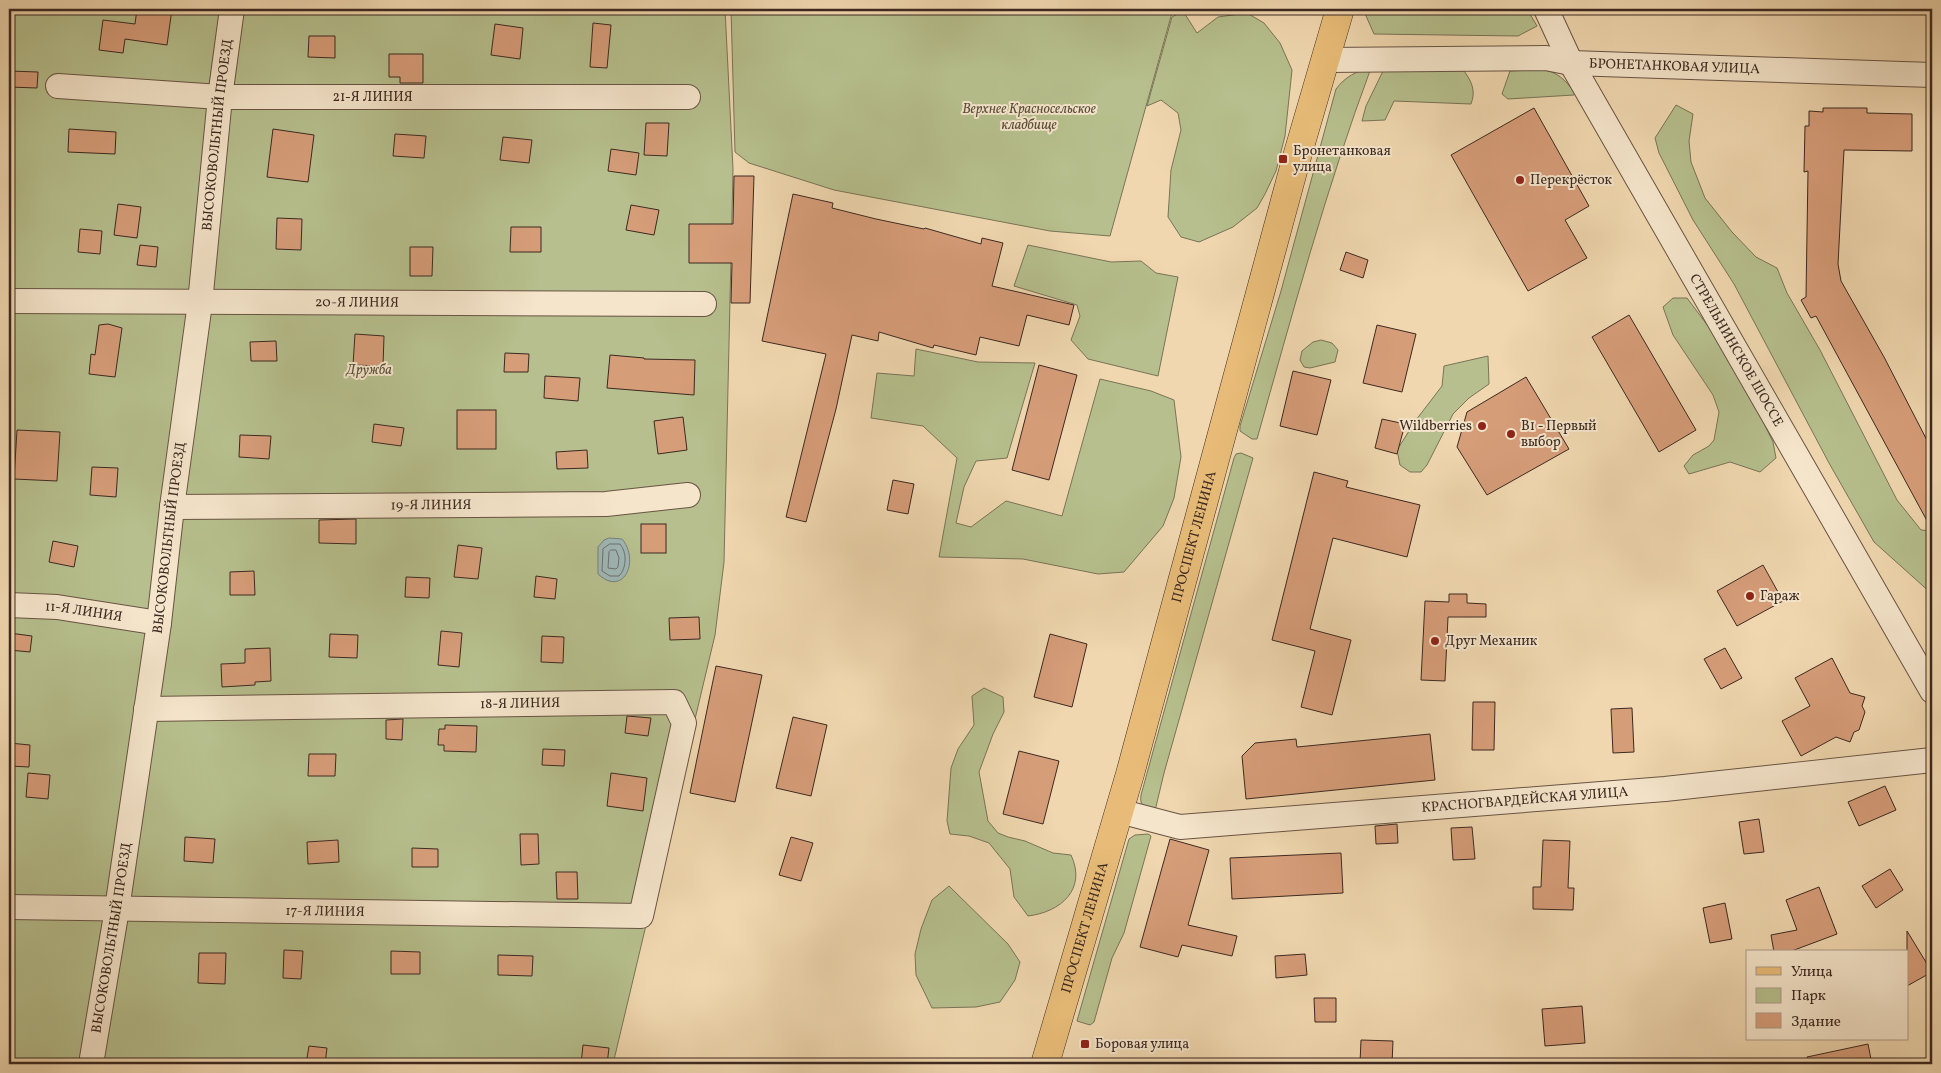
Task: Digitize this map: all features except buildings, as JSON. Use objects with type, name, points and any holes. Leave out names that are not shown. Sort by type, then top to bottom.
[{"type":"main road","name":"ПРОСПЕКТ ЛЕНИНА","points":[[1045,1064],[1119,811],[1296,160],[1340,9]]},
{"type":"street","name":"ВЫСОКОВОЛЬТНЫЙ ПРОЕЗД","points":[[91,1064],[117,909],[159,623],[172,507],[200,303],[220,97],[232,9]]},
{"type":"street","name":"СТРЕЛЬНИНСКОЕ ШОССЕ","points":[[1546,9],[1572,63],[1932,691]]},
{"type":"street","name":"БРОНЕТАНКОВАЯ УЛИЦА","points":[[1326,60],[1546,58],[1572,63],[1932,75]]},
{"type":"street","name":"21-Я ЛИНИЯ","points":[[58,86],[220,97],[688,97]]},
{"type":"street","name":"20-Я ЛИНИЯ","points":[[9,301],[704,304]]},
{"type":"street","name":"19-Я ЛИНИЯ","points":[[172,507],[606,504],[688,496]]},
{"type":"street","name":"11-Я ЛИНИЯ","points":[[9,605],[57,607],[159,623]]},
{"type":"street","name":"18-Я ЛИНИЯ","points":[[146,709],[674,702],[684,723],[641,916]]},
{"type":"street","name":"КРАСНОГВАРДЕЙСКАЯ УЛИЦА","points":[[1119,811],[1180,827],[1666,789],[1932,760]]},
{"type":"street","name":"17-Я ЛИНИЯ","points":[[9,907],[641,916]]},
{"type":"green space","name":"Дружба","points":[[9,9],[725,9],[733,169],[724,562],[715,635],[613,1064],[9,1064]]},
{"type":"green space","name":"Верхнее Красносельское кладбище","points":[[731,9],[1173,9],[1110,236],[1050,231],[834,190],[749,163],[735,152]]},
{"type":"green space","points":[[1363,9],[1527,9],[1537,26],[1518,36],[1374,34]]},
{"type":"green space","points":[[1183,11],[1197,33],[1218,17],[1247,13],[1264,23],[1280,43],[1292,70],[1285,136],[1276,171],[1265,194],[1257,208],[1233,227],[1199,242],[1181,237],[1168,217],[1171,170],[1181,130],[1178,113],[1161,100],[1147,106],[1172,17]]},
{"type":"green space","points":[[1371,68],[1324,206],[1257,439],[1252,439],[1240,431],[1240,426],[1281,291],[1336,89],[1351,75]]},
{"type":"green space","points":[[1384,69],[1464,71],[1472,87],[1471,104],[1394,101],[1385,120],[1362,121],[1366,106]]},
{"type":"green space","points":[[1540,70],[1554,73],[1561,77],[1575,93],[1574,95],[1508,99],[1502,94],[1510,71]]},
{"type":"green space","points":[[1676,105],[1693,114],[1689,141],[1691,162],[1705,198],[1732,232],[1756,257],[1777,268],[1787,293],[1820,350],[1897,500],[1921,530],[1932,531],[1932,594],[1874,542],[1829,463],[1734,284],[1693,220],[1659,153],[1655,138]]},
{"type":"green space","points":[[1028,245],[1111,262],[1141,261],[1156,273],[1178,277],[1158,376],[1088,359],[1071,340],[1080,316],[1077,305],[1014,286]]},
{"type":"green space","points":[[1673,298],[1687,298],[1732,358],[1773,442],[1776,458],[1760,472],[1730,462],[1689,474],[1684,466],[1693,455],[1709,446],[1714,440],[1719,412],[1713,395],[1673,335],[1663,307]]},
{"type":"green space","points":[[1321,340],[1332,343],[1338,350],[1335,362],[1310,368],[1304,367],[1300,360],[1302,351],[1313,342]]},
{"type":"green space","points":[[916,349],[978,362],[1035,363],[1007,458],[976,461],[964,487],[956,523],[971,527],[1006,501],[1062,516],[1100,379],[1151,391],[1174,400],[1181,457],[1174,498],[1163,526],[1124,572],[1098,574],[1023,559],[939,557],[957,458],[923,426],[871,418],[877,373],[914,376]]},
{"type":"green space","points":[[1488,356],[1489,384],[1469,398],[1453,414],[1427,465],[1421,472],[1410,472],[1400,465],[1397,450],[1416,420],[1442,386],[1444,366]]},
{"type":"green space","points":[[1241,453],[1253,458],[1164,773],[1154,815],[1142,805],[1141,795],[1234,458],[1236,454]]},
{"type":"green space","points":[[984,688],[1003,697],[1004,712],[993,734],[979,772],[988,821],[998,833],[1025,841],[1053,853],[1071,855],[1075,867],[1076,878],[1068,897],[1051,910],[1040,914],[1028,916],[1014,897],[1010,869],[989,843],[969,836],[950,834],[947,821],[951,768],[958,749],[974,725],[972,696]]},
{"type":"green space","points":[[1148,834],[1151,836],[1124,933],[1112,958],[1094,1022],[1090,1025],[1077,1021],[1129,839],[1135,835]]},
{"type":"green space","points":[[949,886],[1008,944],[1020,962],[1015,980],[1000,1002],[976,1007],[932,1008],[916,975],[915,954],[921,929],[932,900]]},
{"type":"water","points":[[609,538],[622,539],[630,557],[626,573],[622,579],[615,582],[607,580],[598,574],[598,547],[604,540]]},
{"type":"place","name":"Бронетанковая улица","points":[[1283,159]]},
{"type":"place","name":"Перекрёсток","points":[[1520,180]]},
{"type":"place","name":"Wildberries","points":[[1482,426]]},
{"type":"place","name":"В1 - Первый выбор","points":[[1511,434]]},
{"type":"place","name":"Гараж","points":[[1750,596]]},
{"type":"place","name":"Друг Механик","points":[[1435,641]]},
{"type":"place","name":"Боровая улица","points":[[1085,1044]]}]
